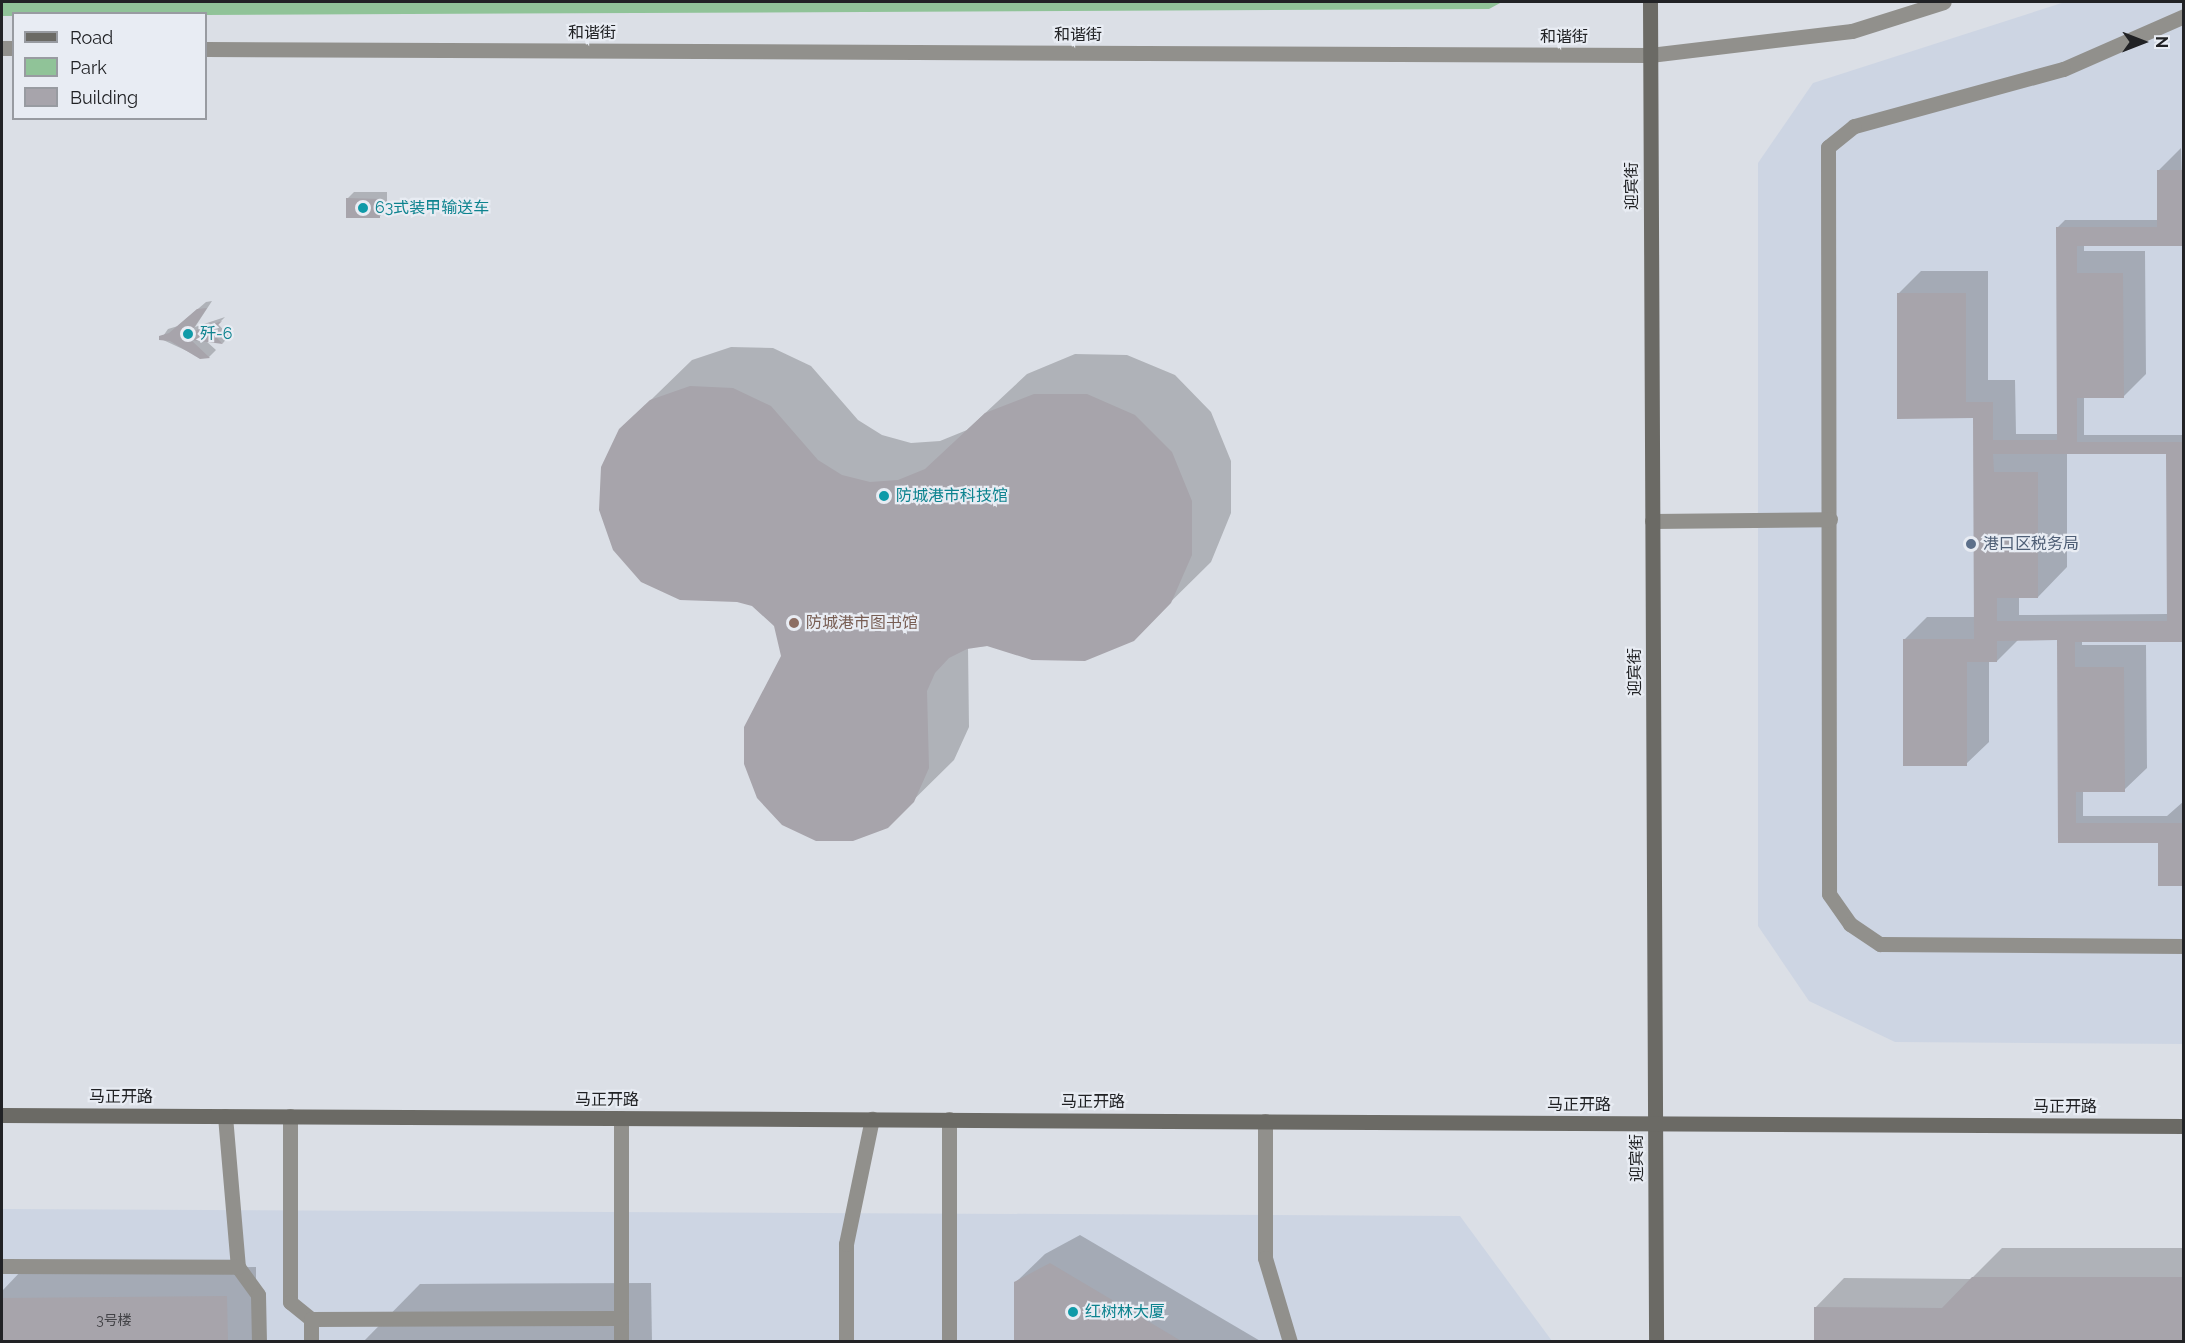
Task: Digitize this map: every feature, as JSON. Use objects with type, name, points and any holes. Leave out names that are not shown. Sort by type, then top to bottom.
[{"type":"main road","name":"迎宾街","points":[[1650,2],[1656,1341]]},
{"type":"main road","name":"马正开路","points":[[2,1115],[2184,1126]]},
{"type":"street","name":"和谐街","points":[[207,49],[1650,55],[1852,31],[1944,2]]},
{"type":"street","points":[[2184,16],[2063,69],[1854,126],[1828,147],[1829,894],[1850,924],[1880,944],[2184,946]]},
{"type":"street","points":[[1652,521],[1830,519]]},
{"type":"street","points":[[225,1116],[238,1267],[258,1295],[259,1341]]},
{"type":"street","points":[[290,1116],[290,1302],[311,1319],[621,1317]]},
{"type":"street","points":[[621,1118],[621,1341]]},
{"type":"street","points":[[846,1341],[846,1244],[872,1119]]},
{"type":"street","points":[[949,1119],[949,1341]]},
{"type":"street","points":[[1265,1121],[1265,1258],[1290,1341]]},
{"type":"street","points":[[2,1266],[238,1267]]},
{"type":"street","points":[[311,1319],[311,1341]]},
{"type":"shaded area","name":"港口区税务局","points":[[2065,2],[2183,2],[2183,1044],[1895,1042],[1809,1001],[1758,926],[1758,163],[1813,83]]},
{"type":"shaded area","points":[[2,1209],[1460,1216],[1552,1341],[2,1341]]},
{"type":"green space","points":[[2,2],[1502,2],[1489,9],[207,15],[207,12],[12,12],[12,16],[2,16]]},
{"type":"building","points":[[2157,170],[2184,170],[2184,246],[2077,246],[2077,273],[2123,273],[2124,398],[2077,398],[2077,442],[2184,442],[2184,642],[2075,642],[2075,667],[2124,667],[2125,792],[2076,792],[2076,823],[2184,823],[2184,886],[2158,886],[2158,843],[2058,843],[2057,640],[1997,641],[1997,662],[1967,662],[1967,766],[1903,766],[1903,639],[1974,639],[1973,418],[1897,419],[1897,293],[1966,293],[1966,402],[1993,402],[1993,440],[2057,440],[2056,227],[2157,227]],"holes":[[[1993,454],[2166,454],[2167,621],[1997,621],[1997,598],[2038,598],[2038,472],[1994,472]]]},
{"type":"building","name":"63式装甲输送车","points":[[346,198],[380,199],[380,218],[346,218]]},
{"type":"building","name":"歼-6","points":[[207,308],[191,332],[222,321],[211,332],[223,344],[191,340],[210,358],[200,359],[170,341],[159,340],[159,336],[169,333],[197,309]]},
{"type":"building","points":[[690,386],[733,388],[771,406],[818,460],[842,475],[870,482],[898,480],[925,469],[985,413],[1034,394],[1087,394],[1135,415],[1172,452],[1192,501],[1192,555],[1171,603],[1134,641],[1085,661],[1032,660],[987,646],[967,649],[949,658],[935,673],[927,691],[929,768],[914,802],[888,828],[853,841],[816,841],[782,825],[757,798],[744,764],[744,727],[781,656],[774,626],[752,606],[737,602],[680,600],[641,582],[613,550],[599,510],[601,467],[619,429],[650,400]]},
{"type":"building","name":"红树林大厦","points":[[1050,1263],[1183,1342],[1014,1342],[1014,1282]]},
{"type":"building","points":[[1972,1277],[2184,1277],[2184,1342],[1814,1342],[1814,1307],[1942,1308]]},
{"type":"building","points":[[227,1296],[228,1342],[2,1342],[2,1298]]},
{"type":"place","name":"63式装甲输送车","points":[[363,208]]},
{"type":"place","name":"歼-6","points":[[188,334]]},
{"type":"place","name":"防城港市科技馆","points":[[884,496]]},
{"type":"place","name":"港口区税务局","points":[[1971,544]]},
{"type":"place","name":"防城港市图书馆","points":[[794,623]]},
{"type":"place","name":"红树林大厦","points":[[1073,1312]]}]
